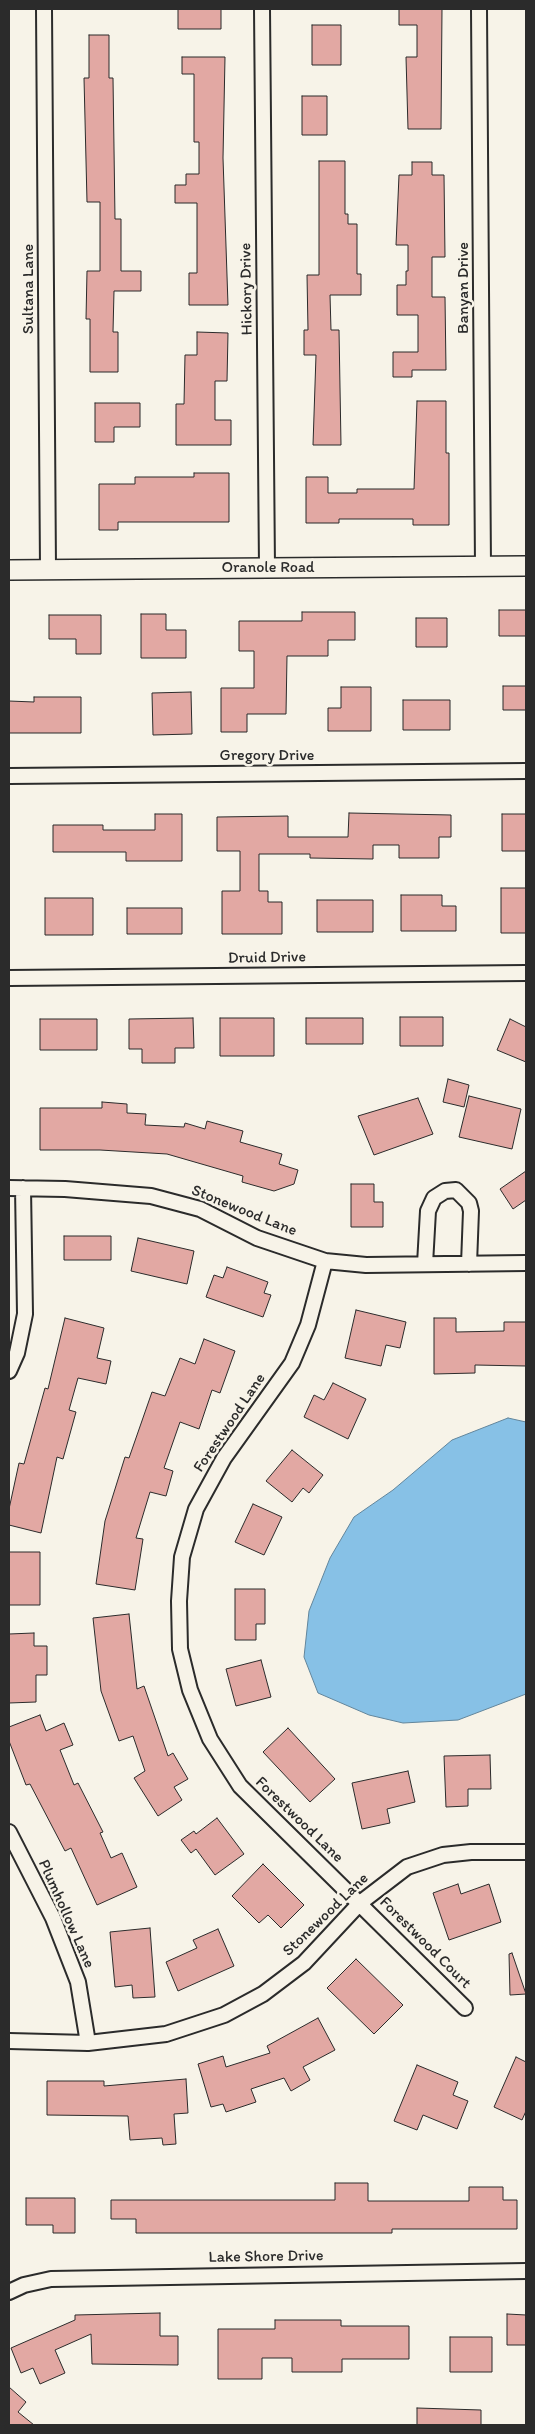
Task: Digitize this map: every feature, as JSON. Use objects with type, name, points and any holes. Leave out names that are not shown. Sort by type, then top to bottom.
[{"type":"street","name":"Sultana Lane","points":[[44,9],[48,569]]},
{"type":"street","name":"Hickory Drive","points":[[262,9],[267,568]]},
{"type":"street","name":"Banyan Drive","points":[[479,9],[483,567]]},
{"type":"street","name":"Oranole Road","points":[[9,570],[526,566]]},
{"type":"street","name":"Gregory Drive","points":[[9,776],[526,771]]},
{"type":"street","name":"Druid Drive","points":[[9,978],[526,973]]},
{"type":"street","name":"Stonewood Lane","points":[[16,1188],[65,1188],[151,1196],[200,1209],[257,1238],[325,1261],[366,1265],[526,1263]]},
{"type":"street","points":[[9,1371],[17,1353],[25,1314],[16,1188]]},
{"type":"street","points":[[425,1264],[428,1211],[434,1198],[444,1191],[456,1190],[469,1203],[471,1211],[469,1264]]},
{"type":"street","name":"Forestwood Lane","points":[[325,1261],[308,1325],[292,1363],[224,1458],[196,1509],[182,1557],[179,1601],[180,1649],[190,1690],[210,1739],[240,1786],[360,1903]]},
{"type":"street","name":"Plumhollow Lane","points":[[9,1832],[53,1918],[78,1982],[88,2043]]},
{"type":"street","name":"Stonewood Lane","points":[[9,2041],[88,2043],[166,2034],[224,2015],[263,1994],[304,1963],[360,1903],[407,1867],[443,1855],[471,1852],[526,1852]]},
{"type":"street","name":"Forestwood Court","points":[[360,1903],[465,2008]]},
{"type":"street","name":"Lake Shore Drive","points":[[9,2292],[24,2285],[51,2278],[526,2271]]},
{"type":"water","points":[[508,1418],[526,1422],[526,1694],[458,1720],[403,1723],[369,1715],[318,1693],[304,1657],[309,1611],[330,1558],[354,1517],[393,1490],[452,1440]]},
{"type":"building","points":[[178,9],[221,9],[221,29],[178,29]]},
{"type":"building","points":[[399,9],[442,9],[441,129],[408,129],[406,57],[417,57],[417,25],[399,25]]},
{"type":"building","points":[[312,25],[341,25],[341,65],[312,65]]},
{"type":"building","points":[[89,35],[109,35],[109,78],[113,78],[115,219],[121,219],[121,271],[141,271],[141,291],[114,291],[113,332],[118,332],[118,372],[90,372],[90,319],[86,319],[87,271],[100,271],[100,202],[87,202],[84,78],[89,78]]},
{"type":"building","points":[[182,57],[225,57],[223,158],[228,305],[189,305],[189,273],[197,273],[197,203],[175,203],[175,185],[186,185],[186,174],[199,174],[199,142],[194,142],[194,74],[182,74]]},
{"type":"building","points":[[302,96],[327,96],[327,135],[302,135]]},
{"type":"building","points":[[319,161],[345,161],[345,214],[348,214],[348,224],[357,224],[357,274],[361,274],[361,295],[330,295],[331,330],[339,330],[341,445],[313,445],[316,355],[304,355],[304,330],[308,330],[307,275],[319,275]]},
{"type":"building","points":[[412,162],[432,162],[432,175],[444,175],[445,257],[432,257],[432,297],[445,297],[446,370],[412,370],[412,377],[393,377],[393,352],[418,352],[418,315],[397,315],[397,285],[406,285],[406,271],[408,271],[408,245],[396,245],[399,175],[412,175]]},
{"type":"building","points":[[197,332],[228,333],[227,381],[215,381],[215,420],[231,420],[231,445],[176,445],[176,404],[184,404],[185,355],[197,355]]},
{"type":"building","points":[[417,401],[446,401],[446,453],[449,453],[449,525],[413,525],[413,519],[339,519],[339,523],[306,523],[306,477],[328,477],[328,493],[357,493],[357,489],[414,489]]},
{"type":"building","points":[[95,403],[140,403],[140,427],[114,427],[114,442],[95,442]]},
{"type":"building","points":[[194,473],[229,473],[229,522],[118,522],[118,530],[99,530],[99,484],[135,484],[135,477],[194,477]]},
{"type":"building","points":[[499,610],[526,610],[526,636],[499,636]]},
{"type":"building","points":[[302,612],[355,612],[355,640],[328,640],[328,656],[287,656],[286,714],[247,714],[247,732],[221,732],[221,688],[254,688],[254,651],[239,651],[239,621],[302,621]]},
{"type":"building","points":[[141,614],[166,614],[166,630],[186,630],[186,658],[141,658]]},
{"type":"building","points":[[49,615],[101,615],[101,654],[76,654],[76,639],[49,639]]},
{"type":"building","points":[[416,618],[447,618],[447,647],[416,647]]},
{"type":"building","points":[[503,686],[526,686],[526,710],[503,710]]},
{"type":"building","points":[[341,687],[371,687],[371,731],[328,731],[328,708],[341,708]]},
{"type":"building","points":[[191,692],[192,734],[153,735],[152,693]]},
{"type":"building","points":[[34,697],[81,697],[81,733],[9,733],[9,701],[34,702]]},
{"type":"building","points":[[403,700],[450,700],[450,730],[403,730]]},
{"type":"building","points":[[349,813],[451,815],[451,837],[439,837],[439,858],[399,858],[399,845],[373,845],[373,859],[310,858],[310,854],[259,854],[259,891],[268,891],[268,902],[282,902],[282,934],[222,934],[222,891],[240,891],[240,851],[217,851],[217,817],[288,816],[288,837],[348,837]]},
{"type":"building","points":[[155,814],[182,814],[182,861],[126,861],[126,852],[53,852],[53,825],[103,825],[103,830],[155,830]]},
{"type":"building","points":[[502,814],[526,814],[526,851],[502,851]]},
{"type":"building","points":[[501,888],[526,888],[526,933],[501,933]]},
{"type":"building","points":[[401,895],[442,895],[442,906],[456,906],[456,931],[401,931]]},
{"type":"building","points":[[45,898],[93,898],[93,935],[45,935]]},
{"type":"building","points":[[317,900],[373,900],[373,932],[317,932]]},
{"type":"building","points":[[127,908],[182,908],[182,934],[127,934]]},
{"type":"building","points":[[400,1017],[443,1017],[443,1046],[400,1046]]},
{"type":"building","points":[[193,1018],[194,1048],[175,1048],[175,1063],[142,1063],[142,1049],[129,1049],[129,1019]]},
{"type":"building","points":[[220,1018],[274,1018],[274,1056],[220,1056]]},
{"type":"building","points":[[306,1018],[363,1018],[363,1044],[306,1044]]},
{"type":"building","points":[[40,1019],[97,1019],[97,1050],[40,1050]]},
{"type":"building","points":[[510,1019],[526,1027],[526,1062],[497,1050]]},
{"type":"building","points":[[448,1079],[469,1085],[464,1107],[443,1102]]},
{"type":"building","points":[[469,1096],[521,1109],[512,1149],[459,1137]]},
{"type":"building","points":[[418,1098],[433,1134],[374,1155],[358,1116]]},
{"type":"building","points":[[102,1102],[127,1104],[127,1113],[146,1114],[145,1125],[184,1127],[185,1123],[205,1129],[207,1121],[243,1131],[240,1142],[282,1154],[279,1164],[298,1170],[294,1184],[274,1191],[242,1182],[243,1176],[167,1154],[100,1150],[40,1150],[40,1108],[102,1108]]},
{"type":"building","points":[[526,1171],[526,1200],[513,1209],[500,1189]]},
{"type":"building","points":[[351,1184],[374,1184],[374,1202],[383,1202],[383,1227],[351,1227]]},
{"type":"building","points":[[64,1236],[111,1236],[111,1260],[64,1260]]},
{"type":"building","points":[[138,1238],[194,1251],[187,1284],[131,1271]]},
{"type":"building","points":[[227,1267],[268,1282],[264,1293],[271,1295],[263,1317],[206,1297],[214,1275],[223,1278]]},
{"type":"building","points":[[356,1310],[406,1322],[400,1348],[386,1345],[381,1366],[345,1358]]},
{"type":"building","points":[[65,1318],[104,1328],[97,1358],[111,1361],[106,1384],[78,1378],[69,1410],[76,1412],[63,1459],[57,1457],[41,1533],[9,1525],[9,1509],[19,1463],[24,1464],[45,1388],[48,1389]]},
{"type":"building","points":[[434,1318],[456,1318],[456,1332],[504,1331],[504,1322],[526,1322],[526,1366],[475,1365],[475,1373],[434,1374]]},
{"type":"building","points":[[204,1339],[235,1351],[220,1393],[212,1390],[199,1429],[180,1422],[164,1468],[173,1471],[166,1496],[150,1492],[136,1538],[143,1539],[135,1590],[96,1584],[105,1521],[125,1457],[129,1458],[152,1392],[165,1396],[180,1358],[195,1364]]},
{"type":"building","points":[[333,1383],[366,1399],[348,1439],[304,1417],[314,1395],[324,1400]]},
{"type":"building","points":[[292,1450],[323,1475],[309,1493],[303,1488],[292,1502],[266,1481]]},
{"type":"building","points":[[253,1504],[282,1517],[264,1555],[235,1542]]},
{"type":"building","points":[[9,1552],[40,1552],[40,1605],[9,1605]]},
{"type":"building","points":[[235,1589],[265,1589],[265,1624],[256,1624],[256,1640],[235,1640]]},
{"type":"building","points":[[129,1614],[137,1689],[144,1686],[168,1756],[173,1753],[188,1779],[174,1787],[182,1800],[158,1816],[134,1778],[145,1771],[133,1736],[119,1741],[101,1691],[93,1618]]},
{"type":"building","points":[[34,1633],[34,1646],[47,1646],[47,1675],[36,1675],[36,1702],[9,1703],[9,1634]]},
{"type":"building","points":[[261,1660],[271,1697],[236,1706],[226,1669]]},
{"type":"building","points":[[40,1715],[46,1731],[64,1723],[73,1745],[60,1750],[74,1785],[78,1783],[103,1832],[100,1833],[111,1858],[122,1853],[137,1887],[97,1905],[71,1848],[65,1851],[30,1784],[26,1785],[9,1741],[9,1727]]},
{"type":"building","points":[[288,1728],[335,1779],[310,1802],[263,1752]]},
{"type":"building","points":[[490,1755],[491,1789],[468,1789],[468,1806],[446,1807],[444,1756]]},
{"type":"building","points":[[408,1771],[415,1802],[387,1809],[390,1823],[362,1829],[352,1783]]},
{"type":"building","points":[[217,1818],[244,1854],[215,1875],[196,1849],[191,1853],[181,1840],[194,1831],[196,1834]]},
{"type":"building","points":[[263,1864],[304,1905],[281,1928],[268,1915],[259,1923],[232,1896]]},
{"type":"building","points":[[458,1884],[461,1894],[489,1884],[501,1922],[449,1940],[433,1893]]},
{"type":"building","points":[[150,1928],[155,1997],[133,1998],[132,1985],[115,1987],[110,1932]]},
{"type":"building","points":[[218,1929],[234,1966],[178,1991],[166,1962],[197,1948],[193,1940]]},
{"type":"building","points":[[512,1953],[526,1994],[510,1995],[509,1954]]},
{"type":"building","points":[[356,1959],[403,2005],[374,2034],[327,1988]]},
{"type":"building","points":[[318,2018],[335,2050],[303,2067],[310,2080],[291,2091],[284,2078],[251,2089],[256,2102],[226,2112],[223,2104],[211,2107],[198,2064],[223,2056],[226,2067],[270,2053],[267,2046]]},
{"type":"building","points":[[516,2057],[526,2062],[526,2111],[522,2120],[494,2107]]},
{"type":"building","points":[[417,2065],[458,2082],[453,2095],[468,2101],[457,2129],[423,2115],[417,2130],[394,2121]]},
{"type":"building","points":[[186,2079],[188,2113],[174,2114],[176,2144],[163,2145],[162,2138],[130,2140],[128,2116],[47,2115],[47,2081],[104,2081],[104,2086]]},
{"type":"building","points":[[335,2183],[368,2183],[368,2201],[469,2201],[469,2187],[503,2187],[503,2200],[517,2200],[517,2229],[392,2229],[392,2233],[136,2233],[136,2219],[111,2219],[111,2200],[335,2200]]},
{"type":"building","points":[[26,2198],[75,2198],[75,2233],[53,2233],[53,2225],[26,2225]]},
{"type":"building","points":[[160,2313],[160,2336],[178,2336],[178,2365],[92,2364],[91,2334],[55,2350],[65,2373],[40,2384],[33,2368],[21,2373],[11,2348],[75,2320],[75,2315]]},
{"type":"building","points":[[507,2314],[526,2315],[526,2345],[507,2345]]},
{"type":"building","points":[[275,2320],[341,2320],[341,2326],[409,2326],[409,2359],[342,2359],[342,2372],[292,2372],[292,2358],[262,2358],[262,2379],[218,2379],[218,2329],[275,2329]]},
{"type":"building","points":[[450,2337],[492,2337],[492,2372],[450,2372]]},
{"type":"building","points":[[9,2387],[26,2402],[18,2412],[34,2425],[9,2425]]},
{"type":"building","points":[[417,2408],[481,2410],[481,2425],[417,2425]]}]
